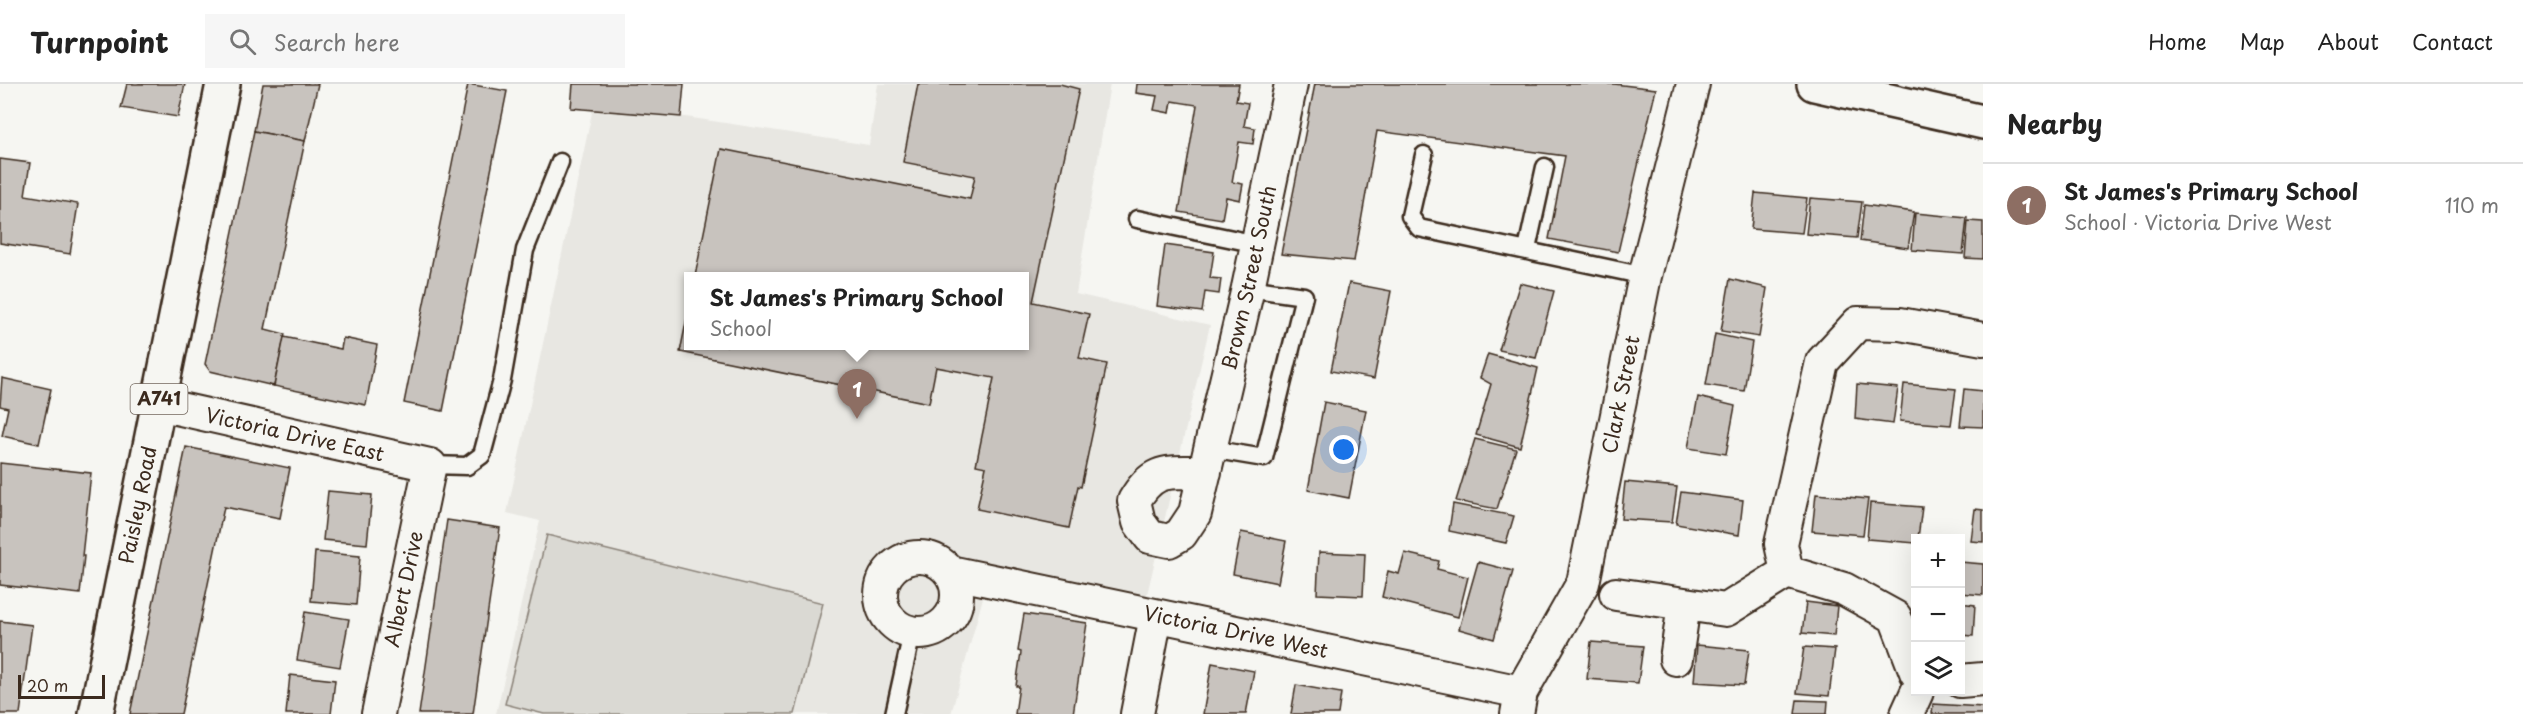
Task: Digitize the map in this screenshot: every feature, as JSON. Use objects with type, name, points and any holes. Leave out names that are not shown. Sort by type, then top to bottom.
[{"type":"main road","name":"Paisley Road","points":[[96,714],[223,84]]},
{"type":"main road","points":[[1814,84],[1983,122]]},
{"type":"street","name":"Brown Street South","points":[[1208,461],[1248,288],[1291,84]]},
{"type":"street","name":"Clark Street","points":[[1519,703],[1583,583],[1646,276],[1694,84]]},
{"type":"street","points":[[1787,572],[1781,544],[1822,362],[1858,323],[1900,324],[1983,339]]},
{"type":"street","name":"Victoria Drive East","points":[[158,404],[430,465]]},
{"type":"street","name":"Albert Drive","points":[[378,714],[430,465]]},
{"type":"street","points":[[917,557],[941,563],[950,572],[956,584],[958,597],[955,610],[948,621],[938,629],[926,633],[912,633],[896,625],[884,611],[881,587],[886,575],[904,560],[917,557]]},
{"type":"street","name":"Victoria Drive West","points":[[950,572],[1156,616],[1519,703]]},
{"type":"street","points":[[1616,594],[1726,610],[1787,572],[1844,589],[1894,617],[1911,660]]},
{"type":"street","points":[[1676,659],[1684,605]]},
{"type":"street","points":[[1137,714],[1156,616]]},
{"type":"street","points":[[1965,681],[1983,679]]},
{"type":"street","points":[[1907,714],[1915,696]]},
{"type":"lane","points":[[1424,155],[1410,216],[1419,228],[1646,276]]},
{"type":"lane","points":[[430,465],[467,466],[482,455],[502,380],[525,250],[560,162]]},
{"type":"lane","points":[[1527,249],[1545,167]]},
{"type":"lane","points":[[1137,219],[1257,244]]},
{"type":"lane","points":[[1208,461],[1264,458],[1304,296],[1248,288]]},
{"type":"lane","points":[[894,714],[912,633]]},
{"type":"shaded area","points":[[878,84],[1110,84],[1076,294],[1210,325],[1142,616],[987,583],[951,714],[496,714],[540,521],[507,513],[594,103],[869,145]]},
{"type":"shaded area","points":[[547,535],[823,603],[795,714],[544,714],[505,704]]},
{"type":"building","points":[[127,84],[185,84],[178,117],[121,108]]},
{"type":"building","points":[[263,84],[318,84],[305,141],[254,131]]},
{"type":"building","points":[[468,84],[507,91],[443,411],[404,403]]},
{"type":"building","points":[[573,84],[684,84],[681,117],[571,108]]},
{"type":"building","points":[[918,84],[1060,84],[1079,89],[1033,302],[1089,314],[1079,358],[1107,364],[1081,487],[1078,486],[1069,528],[977,509],[986,467],[976,465],[994,378],[936,367],[929,403],[680,352],[684,332],[684,350],[1029,350],[1029,272],[696,272],[721,149],[970,199],[975,176],[903,162]]},
{"type":"building","points":[[1137,84],[1239,84],[1236,101],[1248,103],[1244,126],[1255,128],[1253,144],[1239,142],[1232,182],[1243,184],[1240,200],[1226,197],[1222,219],[1179,212],[1197,105],[1172,101],[1170,113],[1154,110],[1157,96],[1136,93]]},
{"type":"building","points":[[1315,84],[1614,84],[1656,89],[1618,252],[1549,239],[1565,156],[1377,131],[1354,261],[1281,254]]},
{"type":"building","points":[[254,131],[305,141],[265,329],[285,334],[274,386],[210,371],[205,364]]},
{"type":"building","points":[[0,159],[30,163],[25,195],[78,204],[70,254],[0,243]]},
{"type":"building","points":[[1755,193],[1807,198],[1802,233],[1751,229]]},
{"type":"building","points":[[1810,198],[1862,202],[1857,238],[1806,234]]},
{"type":"building","points":[[1864,205],[1914,212],[1908,248],[1860,241]]},
{"type":"building","points":[[1915,213],[1967,218],[1963,254],[1912,250]]},
{"type":"building","points":[[1968,221],[1983,222],[1983,259],[1965,258]]},
{"type":"building","points":[[1165,245],[1214,252],[1210,278],[1221,279],[1219,294],[1205,292],[1202,312],[1157,306]]},
{"type":"building","points":[[1730,279],[1767,288],[1759,337],[1721,331]]},
{"type":"building","points":[[1349,283],[1391,291],[1374,379],[1331,371]]},
{"type":"building","points":[[1520,283],[1554,291],[1536,358],[1499,350]]},
{"type":"building","points":[[1715,334],[1752,342],[1744,391],[1706,385]]},
{"type":"building","points":[[284,337],[341,349],[343,338],[377,345],[366,405],[274,386]]},
{"type":"building","points":[[1488,354],[1538,368],[1520,447],[1476,435],[1491,384],[1480,378]]},
{"type":"building","points":[[2,378],[51,389],[39,444],[2,436],[8,408],[0,406]]},
{"type":"building","points":[[1857,384],[1898,388],[1893,424],[1855,419]]},
{"type":"building","points":[[1904,384],[1956,389],[1951,425],[1900,421]]},
{"type":"building","points":[[1964,389],[1983,391],[1983,427],[1960,426]]},
{"type":"building","points":[[1698,397],[1735,406],[1726,454],[1688,448]]},
{"type":"building","points":[[1324,402],[1366,410],[1349,498],[1308,490]]},
{"type":"building","points":[[1475,439],[1516,449],[1497,509],[1456,501]]},
{"type":"building","points":[[186,447],[290,468],[280,518],[224,507],[181,714],[130,714]]},
{"type":"building","points":[[0,463],[91,473],[80,594],[0,585]]},
{"type":"building","points":[[1625,482],[1677,487],[1672,522],[1621,519]]},
{"type":"building","points":[[328,491],[372,495],[367,544],[323,540]]},
{"type":"building","points":[[1681,492],[1743,500],[1739,535],[1676,524]]},
{"type":"building","points":[[1816,494],[1868,499],[1863,535],[1812,531]]},
{"type":"building","points":[[1870,503],[1922,507],[1919,534],[1911,534],[1911,543],[1867,539]]},
{"type":"building","points":[[1453,504],[1514,516],[1506,543],[1449,531]]},
{"type":"building","points":[[1975,509],[1983,510],[1983,542],[1971,541]]},
{"type":"building","points":[[447,520],[500,528],[473,714],[419,714]]},
{"type":"building","points":[[1241,532],[1286,541],[1278,583],[1233,574]]},
{"type":"building","points":[[315,552],[360,556],[356,605],[311,601]]},
{"type":"building","points":[[1319,552],[1365,554],[1363,596],[1317,594]]},
{"type":"building","points":[[1405,553],[1439,561],[1437,569],[1468,577],[1458,617],[1382,597],[1388,571],[1399,574]]},
{"type":"building","points":[[1478,562],[1513,571],[1494,639],[1459,629]]},
{"type":"building","points":[[1965,562],[1983,564],[1983,595],[1965,593]]},
{"type":"building","points":[[1806,602],[1837,606],[1834,636],[1802,633]]},
{"type":"building","points":[[1965,604],[1975,605],[1973,636],[1965,635]]},
{"type":"building","points":[[305,612],[349,619],[340,667],[297,660]]},
{"type":"building","points":[[1024,614],[1087,623],[1073,714],[1015,714],[1021,652],[1018,651]]},
{"type":"building","points":[[0,621],[32,625],[20,714],[0,714]]},
{"type":"building","points":[[1591,642],[1643,646],[1638,683],[1587,679]]},
{"type":"building","points":[[1697,645],[1749,650],[1744,685],[1694,682]]},
{"type":"building","points":[[1804,647],[1835,649],[1829,696],[1797,693]]},
{"type":"building","points":[[1212,663],[1254,671],[1246,714],[1203,714]]},
{"type":"building","points":[[290,675],[335,680],[331,714],[286,714]]},
{"type":"building","points":[[1296,685],[1341,693],[1338,714],[1291,714]]},
{"type":"building","points":[[1797,700],[1828,701],[1827,714],[1795,714]]},
{"type":"building","points":[[1933,704],[1983,707],[1983,714],[1932,714]]},
{"type":"place","name":"St James's Primary School","points":[[857,419]]}]
